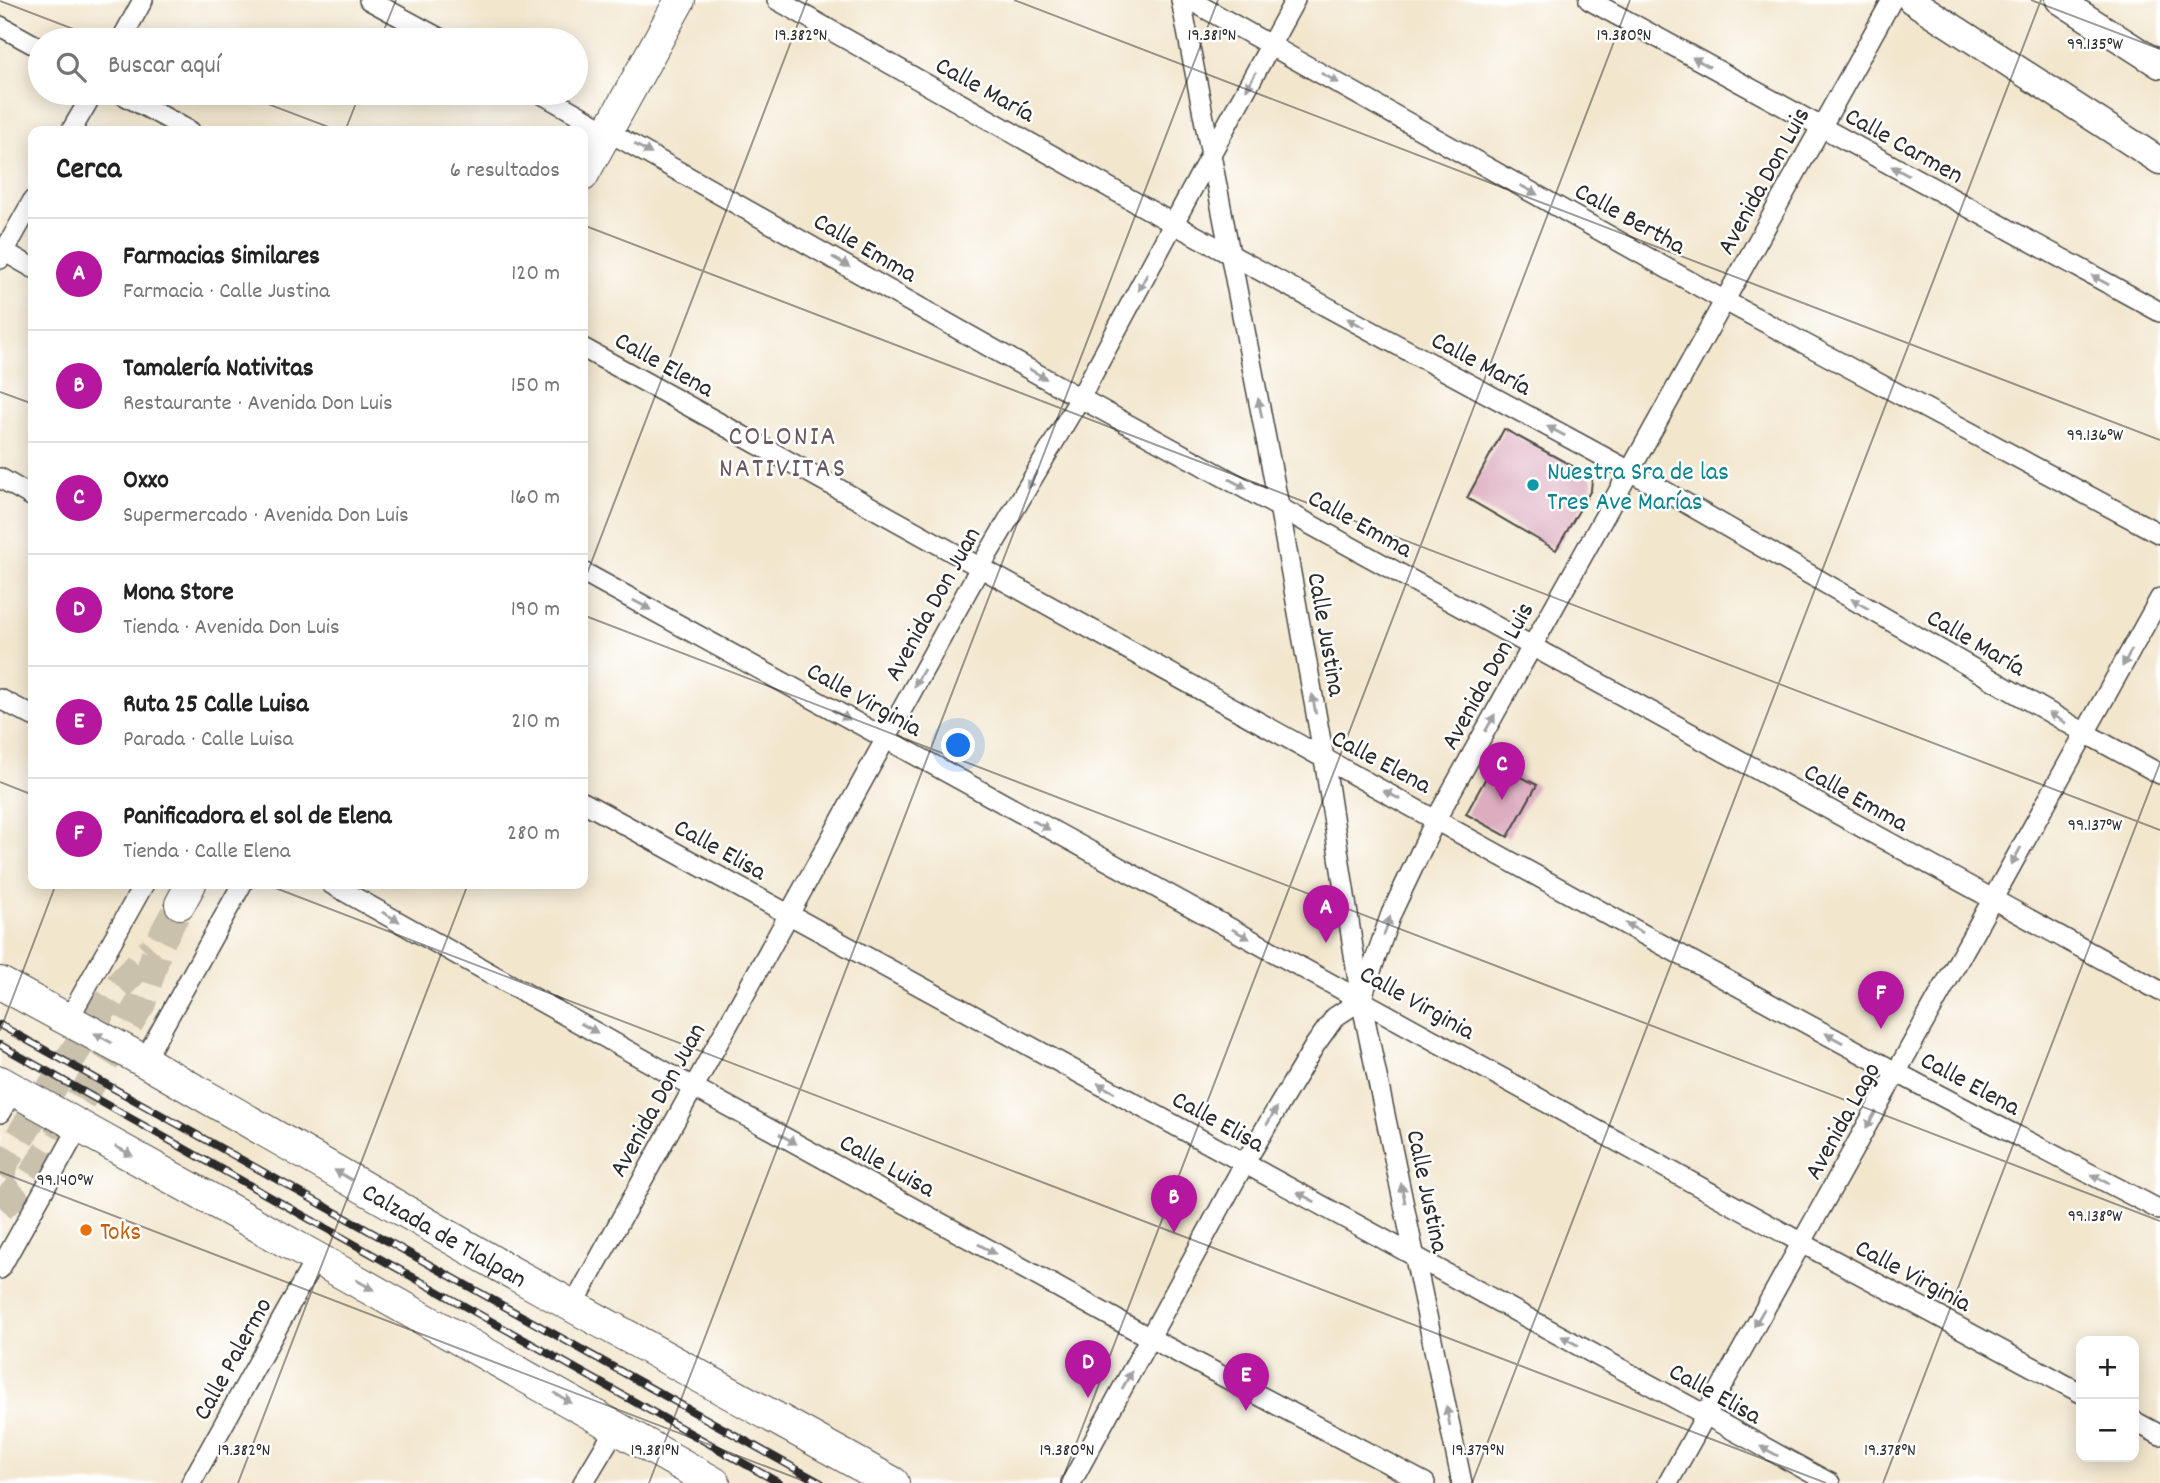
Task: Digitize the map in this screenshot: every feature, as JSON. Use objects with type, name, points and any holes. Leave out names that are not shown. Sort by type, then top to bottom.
[{"type":"highway","name":"Calzada de Tlalpan","points":[[0,983],[144,1061],[573,1306],[893,1483]]},
{"type":"highway","points":[[5,1095],[79,1127],[713,1483]]},
{"type":"main road","points":[[588,167],[680,0]]},
{"type":"main road","points":[[1911,0],[2160,161]]},
{"type":"main road","points":[[2059,0],[2160,65]]},
{"type":"street","points":[[128,28],[143,0]]},
{"type":"street","points":[[369,0],[421,28]]},
{"type":"street","name":"Calle María","points":[[777,0],[1174,224],[1630,471],[2160,775]]},
{"type":"street","name":"Calle Justina","points":[[1181,0],[1279,506],[1324,758],[1361,1000],[1462,1483]]},
{"type":"street","name":"Calle Bertha","points":[[1190,0],[1726,301],[2160,534]]},
{"type":"street","name":"Avenida Don Juan","points":[[573,1306],[981,566],[1080,398],[1295,0]]},
{"type":"street","name":"Calle Carmen","points":[[1589,0],[2160,312]]},
{"type":"street","name":"Avenida Don Luis","points":[[1361,1000],[1391,914],[1436,819],[1892,0]]},
{"type":"street","points":[[0,26],[28,41]]},
{"type":"street","points":[[74,126],[86,105]]},
{"type":"street","points":[[142,105],[181,126]]},
{"type":"street","name":"Calle Emma","points":[[563,105],[1080,398],[2160,991]]},
{"type":"street","points":[[28,208],[1,253],[28,266]]},
{"type":"street","name":"Calle Elena","points":[[588,351],[1897,1073],[2160,1210]]},
{"type":"street","points":[[0,478],[28,494]]},
{"type":"street","name":"Calle Virginia","points":[[588,575],[1802,1243],[2076,1390]]},
{"type":"street","name":"Avenida Lago","points":[[1668,1483],[2160,598]]},
{"type":"street","points":[[0,699],[28,713]]},
{"type":"street","name":"Calle Elisa","points":[[588,805],[1830,1483]]},
{"type":"street","points":[[68,1020],[141,889]]},
{"type":"street","points":[[144,1061],[239,889]]},
{"type":"street","name":"Calle Luisa","points":[[340,889],[1150,1338],[1424,1483]]},
{"type":"street","points":[[1071,1483],[1244,1164],[1321,1036],[1335,1017],[1361,1000]]},
{"type":"street","points":[[0,1269],[79,1127]]},
{"type":"street","name":"Calle Palermo","points":[[191,1483],[316,1258]]},
{"type":"street","points":[[2139,1424],[2160,1435]]},
{"type":"street","points":[[583,1483],[616,1428]]},
{"type":"building","name":"Nuestra Sra de las Tres Ave Marías","points":[[1504,429],[1589,475],[1592,480],[1591,490],[1556,550],[1467,498]]},
{"type":"building","points":[[1494,763],[1537,785],[1508,837],[1466,814]]},
{"type":"tunnel","points":[[0,1207],[32,1177],[141,1003],[159,944],[180,904]]},
{"type":"tunnel","points":[[0,1177],[5,1160],[114,991],[154,949]]},
{"type":"railway","points":[[0,1025],[821,1483]]},
{"type":"railway","points":[[0,1045],[779,1483]]},
{"type":"place","name":"Nuestra Sra de las Tres Ave Marías","points":[[1533,485]]},
{"type":"place","name":"Oxxo","points":[[1502,800]]},
{"type":"place","name":"Farmacias Similares","points":[[1326,943]]},
{"type":"place","name":"Panificadora el sol de Elena","points":[[1881,1029]]},
{"type":"place","name":"Toks","points":[[86,1230]]},
{"type":"place","name":"Tamalería Nativitas","points":[[1174,1233]]},
{"type":"place","name":"Mona Store","points":[[1088,1398]]},
{"type":"place","name":"Ruta 25 Calle Luisa","points":[[1246,1411]]},
{"type":"district","name":"COLONIA NATIVITAS","points":[[783,450]]}]
